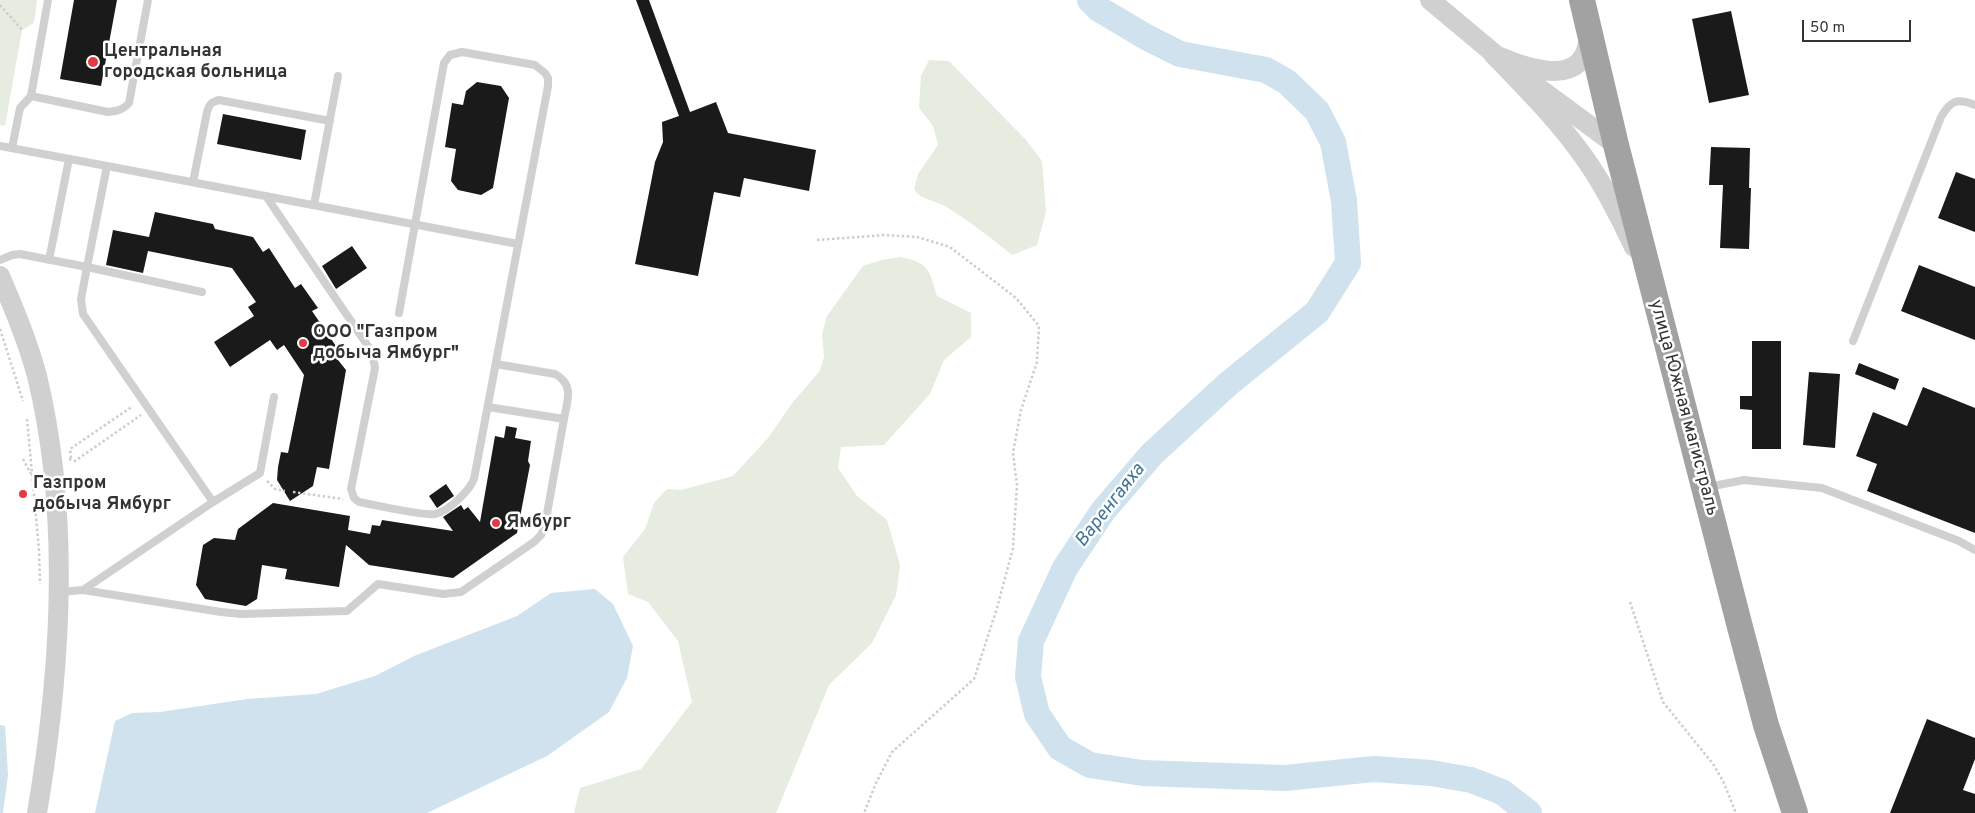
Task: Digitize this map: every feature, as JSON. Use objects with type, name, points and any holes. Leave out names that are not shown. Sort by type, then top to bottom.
[{"type":"highway","name":"улица Южная магистраль","points":[[1582,0],[1616,145],[1766,725],[1795,813]]},
{"type":"street","points":[[1430,0],[1494,54],[1616,145]]},
{"type":"street","points":[[1494,54],[1520,65],[1555,72],[1566,70],[1576,65],[1582,59],[1589,42],[1589,28]]},
{"type":"street","points":[[1494,54],[1547,110],[1586,160],[1621,220],[1653,290]]},
{"type":"street","points":[[0,276],[22,331],[36,374],[46,421],[61,460],[58,542],[49,588],[52,698],[49,740],[38,813]]},
{"type":"lane","points":[[12,148],[20,108],[31,96],[48,0]]},
{"type":"lane","points":[[31,96],[108,112],[124,108],[128,103],[148,0]]},
{"type":"lane","points":[[266,196],[372,352],[375,360],[351,489],[354,498],[359,502],[434,514],[440,512],[466,494],[474,479],[548,86],[548,78],[545,73],[535,65],[462,52],[455,52],[446,59],[399,312]]},
{"type":"lane","points":[[314,205],[338,76]]},
{"type":"lane","points":[[193,182],[207,112],[209,105],[213,101],[219,100],[330,121]]},
{"type":"lane","points":[[1853,341],[1941,117],[1947,107],[1954,102],[1964,101],[1975,105]]},
{"type":"lane","points":[[0,146],[518,244]]},
{"type":"lane","points":[[49,260],[69,159]]},
{"type":"lane","points":[[107,166],[81,299],[83,314],[213,502]]},
{"type":"lane","points":[[0,260],[15,254],[88,267],[202,292]]},
{"type":"lane","points":[[49,588],[83,590],[241,614],[348,610],[378,584],[443,594],[461,592],[534,542],[541,535],[545,525],[569,391],[567,383],[555,374],[496,364]]},
{"type":"lane","points":[[83,590],[213,502],[260,473],[274,397]]},
{"type":"lane","points":[[488,407],[564,419]]},
{"type":"lane","points":[[1704,488],[1744,480],[1822,488],[1959,541],[1975,550]]},
{"type":"path","points":[[0,5],[22,30]]},
{"type":"path","points":[[817,240],[885,235],[917,237],[950,247],[1016,298],[1039,326],[1037,362],[1021,410],[1013,453],[1017,485],[1013,548],[997,608],[974,679],[892,752],[876,783],[864,813]]},
{"type":"path","points":[[0,329],[25,407]]},
{"type":"path","points":[[61,460],[70,449],[142,399]]},
{"type":"path","points":[[30,463],[61,460],[75,461],[149,410]]},
{"type":"path","points":[[26,415],[39,550],[49,588]]},
{"type":"path","points":[[23,460],[31,475]]},
{"type":"path","points":[[260,473],[275,489],[285,491]]},
{"type":"path","points":[[293,492],[359,502]]},
{"type":"path","points":[[1630,602],[1663,702],[1713,764],[1723,781],[1736,813]]},
{"type":"shaded area","points":[[0,0],[37,0],[34,23],[22,30],[5,126],[0,125]]},
{"type":"shaded area","points":[[929,60],[949,61],[1026,140],[1042,161],[1046,212],[1037,245],[1012,255],[979,229],[945,206],[928,200],[914,190],[918,174],[938,145],[933,126],[919,108],[921,76]]},
{"type":"shaded area","points":[[901,257],[917,262],[927,269],[937,296],[971,313],[971,337],[944,360],[930,394],[884,445],[841,447],[838,468],[857,496],[887,520],[900,565],[896,595],[872,643],[829,685],[776,813],[574,813],[580,788],[641,769],[692,702],[678,641],[648,602],[628,594],[623,557],[645,529],[654,503],[667,489],[681,490],[733,476],[768,438],[793,402],[819,372],[824,357],[822,334],[827,316],[863,266],[881,260]]},
{"type":"water","points":[[595,589],[613,604],[633,646],[627,678],[609,712],[547,756],[427,813],[95,813],[115,721],[132,713],[160,712],[247,699],[316,694],[375,676],[414,656],[517,616],[551,593]]},
{"type":"water","points":[[0,725],[5,726],[8,775],[3,813],[0,813]]},
{"type":"building","points":[[74,0],[117,0],[101,86],[60,79]]},
{"type":"building","points":[[636,0],[649,0],[690,112],[716,102],[728,133],[816,150],[809,191],[744,178],[740,197],[714,192],[698,276],[635,264],[655,162],[663,142],[662,122],[679,116]]},
{"type":"building","points":[[1731,11],[1749,95],[1709,103],[1692,19]]},
{"type":"building","points":[[477,82],[501,86],[509,98],[493,188],[481,195],[458,190],[451,181],[456,149],[445,147],[452,103],[463,105],[466,91]]},
{"type":"building","points":[[223,114],[306,130],[301,160],[217,144]]},
{"type":"building","points":[[1711,147],[1750,148],[1749,249],[1720,248],[1723,185],[1709,185]]},
{"type":"building","points":[[1956,172],[1975,179],[1975,232],[1938,218]]},
{"type":"building","name":"ООО \"Газпром добыча Ямбург\"","points":[[155,212],[213,224],[215,229],[253,237],[263,252],[269,248],[295,288],[301,284],[318,308],[312,311],[338,349],[338,360],[346,370],[329,469],[317,467],[313,486],[290,501],[277,480],[278,467],[281,452],[288,453],[304,375],[284,345],[277,350],[270,340],[230,367],[214,342],[254,316],[248,307],[256,302],[232,268],[148,251],[143,273],[106,265],[113,230],[149,237]]},
{"type":"building","points":[[352,246],[367,268],[336,289],[322,266]]},
{"type":"building","points":[[1919,265],[1975,287],[1975,340],[1901,311]]},
{"type":"building","points":[[1752,341],[1781,341],[1781,449],[1752,449],[1752,410],[1740,409],[1740,396],[1752,396]]},
{"type":"building","points":[[1859,363],[1899,379],[1895,390],[1855,374]]},
{"type":"building","points":[[1809,372],[1840,374],[1835,448],[1803,445]]},
{"type":"building","points":[[1923,387],[1975,408],[1975,533],[1867,491],[1877,464],[1856,456],[1873,412],[1907,426]]},
{"type":"building","points":[[506,426],[517,428],[515,438],[531,441],[528,461],[530,465],[517,533],[453,578],[369,565],[346,545],[339,587],[285,579],[287,569],[262,565],[257,599],[246,606],[205,599],[196,585],[203,545],[214,538],[235,540],[238,529],[273,503],[350,516],[348,530],[370,534],[372,525],[380,526],[382,520],[453,531],[443,517],[461,505],[464,510],[468,507],[480,522],[495,436],[504,438]]},
{"type":"building","points":[[446,484],[454,496],[437,508],[429,496]]},
{"type":"building","points":[[1927,719],[1975,738],[1975,759],[1963,790],[1975,794],[1975,813],[1890,813]]},
{"type":"waterway","name":"Варенгаяха","points":[[1090,0],[1099,9],[1146,37],[1180,54],[1266,70],[1287,82],[1317,111],[1333,142],[1344,201],[1348,263],[1317,312],[1228,384],[1152,454],[1103,511],[1065,568],[1031,641],[1028,677],[1037,714],[1060,748],[1090,765],[1142,773],[1285,778],[1374,769],[1431,773],[1471,780],[1502,792],[1529,813]]},
{"type":"place","name":"Центральная городская больница","points":[[93,62]]},
{"type":"place","name":"ООО \"Газпром добыча Ямбург\"","points":[[303,343]]},
{"type":"place","name":"Газпром добыча Ямбург","points":[[23,494]]},
{"type":"place","name":"Ямбург","points":[[496,523]]}]
